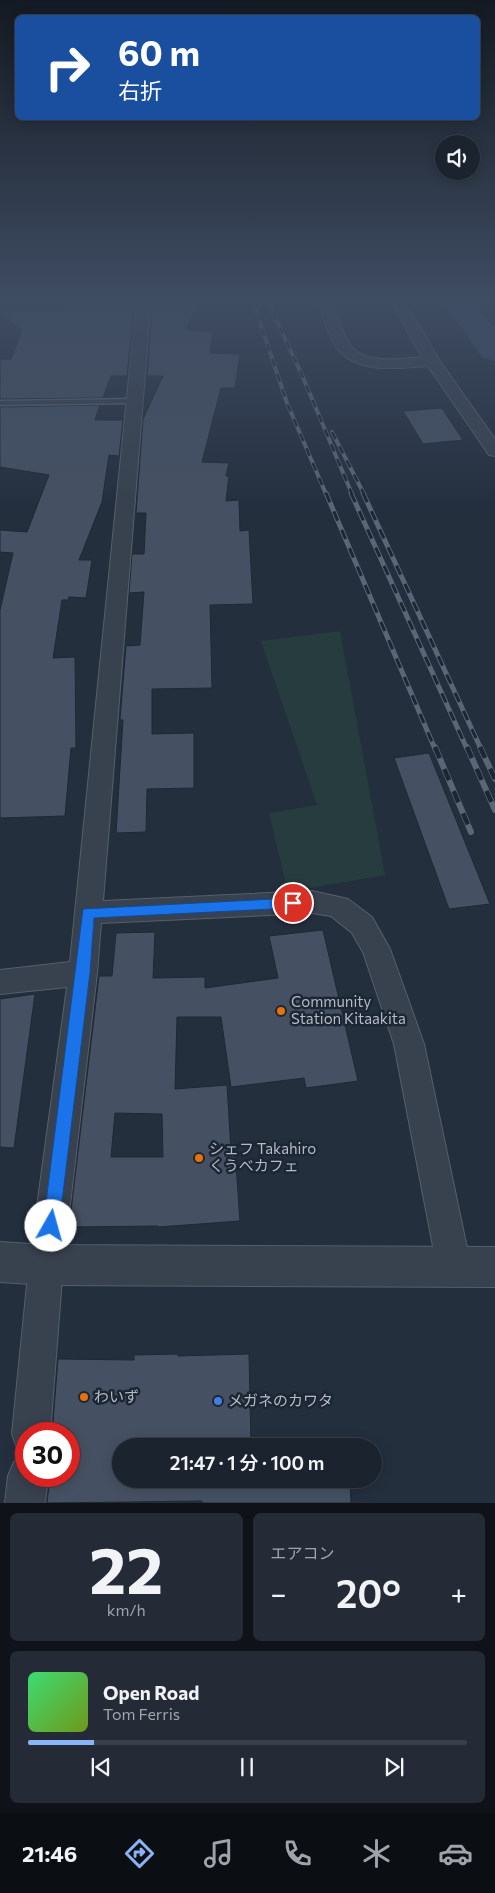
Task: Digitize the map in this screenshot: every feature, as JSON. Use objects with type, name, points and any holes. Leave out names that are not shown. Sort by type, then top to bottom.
[{"type":"street","points":[[32,1422],[46,1265],[83,973],[137,368]]},
{"type":"street","points":[[437,368],[495,451]]},
{"type":"street","points":[[88,913],[312,902],[338,907],[362,925],[376,948],[409,1044],[454,1267]]},
{"type":"street","points":[[0,982],[83,973]]},
{"type":"street","points":[[0,1262],[46,1265],[495,1267]]},
{"type":"street","points":[[25,1503],[27,1487]]},
{"type":"lane","points":[[0,402],[133,401]]},
{"type":"green space","points":[[340,631],[385,875],[288,892],[269,813],[317,805],[261,641]]},
{"type":"building","points":[[0,368],[128,368],[127,376],[111,376],[103,398],[0,399]]},
{"type":"building","points":[[148,368],[238,368],[235,388],[221,388],[202,462],[229,463],[226,476],[229,476],[226,501],[239,500],[240,531],[249,530],[253,604],[210,605],[212,688],[152,689],[152,734],[194,733],[194,788],[147,789],[146,832],[116,833],[123,720],[120,720],[126,646],[140,645],[144,592],[129,593],[132,554],[144,554],[146,513],[136,513],[143,419],[163,376],[147,376]]},
{"type":"building","points":[[100,405],[95,420],[123,420],[119,456],[109,455],[102,502],[79,560],[92,560],[86,598],[69,597],[68,600],[62,600],[53,658],[75,657],[76,748],[71,748],[65,816],[0,818],[0,610],[13,553],[0,552],[0,530],[27,532],[49,475],[0,467],[0,407]]},
{"type":"building","points":[[442,408],[463,440],[423,444],[403,411]]},
{"type":"building","points":[[429,753],[490,904],[449,909],[394,758]]},
{"type":"building","points":[[323,930],[358,1081],[306,1088],[304,1078],[231,1087],[221,1017],[177,1017],[175,1089],[227,1085],[231,1151],[235,1151],[240,1221],[158,1227],[69,1227],[99,976],[112,976],[116,933],[155,932],[153,978],[205,977],[205,988],[278,978],[269,936]],"holes":[[[115,1113],[162,1114],[163,1157],[111,1157]]]},
{"type":"building","points":[[35,994],[14,1148],[0,1147],[0,999]]},
{"type":"building","points":[[249,1354],[251,1438],[112,1438],[112,1488],[350,1488],[351,1503],[202,1503],[202,1501],[47,1503],[49,1487],[80,1487],[80,1422],[53,1422],[58,1359],[134,1360],[134,1355]]},
{"type":"railway","points":[[275,368],[287,403],[326,494]]},
{"type":"railway","points":[[299,368],[352,494]]},
{"type":"railway","points":[[332,432],[364,494]]},
{"type":"railway","points":[[326,493],[435,749]]},
{"type":"railway","points":[[351,493],[467,749]]},
{"type":"railway","points":[[363,493],[481,749]]},
{"type":"railway","points":[[435,747],[471,832]]},
{"type":"railway","points":[[467,747],[495,810]]},
{"type":"railway","points":[[480,747],[495,779]]},
{"type":"place","name":"Community Station Kitaakita","points":[[281,1011]]},
{"type":"place","name":"シェフ Takahiro くうべカフェ","points":[[199,1158]]},
{"type":"place","name":"わいず","points":[[84,1397]]},
{"type":"place","name":"メガネのカワタ","points":[[218,1401]]},
{"type":"route","points":[[51,1226],[83,973],[88,913],[293,903]]}]
